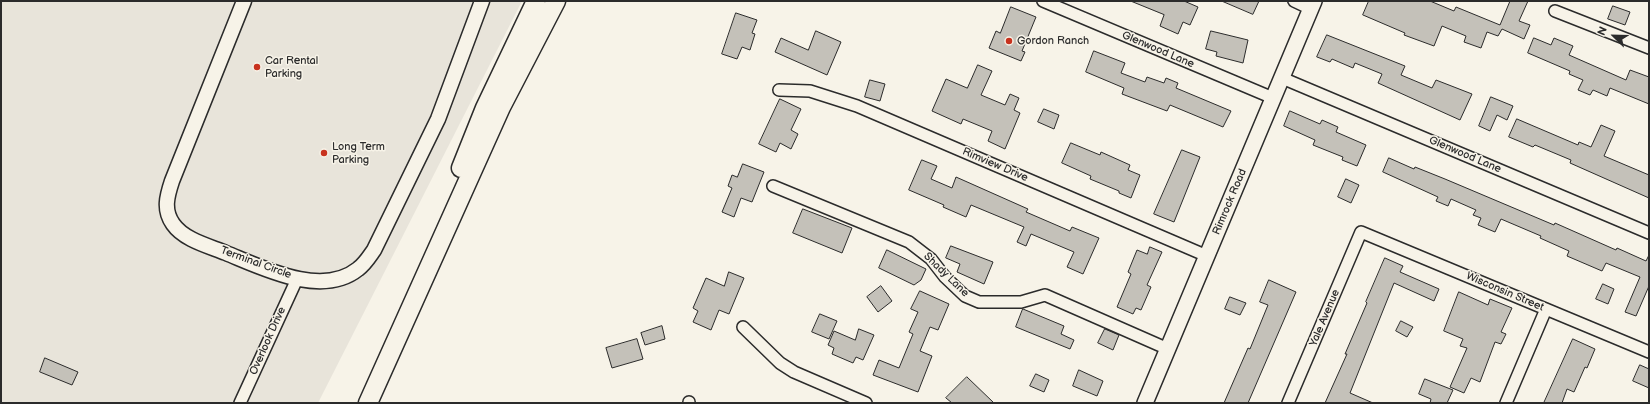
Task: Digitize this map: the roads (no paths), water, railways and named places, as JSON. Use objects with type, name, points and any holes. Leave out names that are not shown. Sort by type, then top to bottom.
[{"type":"highway","points":[[387,364],[485,108],[536,1]]},
{"type":"highway","points":[[368,403],[387,364],[501,107],[556,1]]},
{"type":"main road","name":"Rimrock Road","points":[[1145,403],[1313,5]]},
{"type":"street","name":"Terminal Circle","points":[[244,1],[172,181],[167,197],[166,208],[168,217],[173,225],[184,235],[264,268],[296,279],[324,281],[349,275],[358,269],[367,260],[380,237],[438,119],[482,1]]},
{"type":"street","name":"Glenwood Lane","points":[[1043,1],[1274,98]]},
{"type":"street","points":[[1294,1],[1313,5]]},
{"type":"street","points":[[1555,11],[1649,48]]},
{"type":"street","name":"Glenwood Lane","points":[[1282,78],[1649,233]]},
{"type":"street","name":"Rimview Drive","points":[[779,90],[810,91],[857,106],[1207,256]]},
{"type":"street","name":"Shady Lane","points":[[772,186],[909,242],[931,259],[945,277],[964,296],[979,302],[1021,302],[1045,295],[1168,349]]},
{"type":"street","name":"Wisconsin Street","points":[[1361,232],[1649,352]]},
{"type":"street","name":"Yale Avenue","points":[[1288,403],[1361,232]]},
{"type":"street","name":"Overlook Drive","points":[[240,403],[296,279]]},
{"type":"street","points":[[1506,403],[1546,309]]},
{"type":"street","points":[[742,327],[780,363],[794,372],[866,403]]},
{"type":"place","name":"Gordon Ranch","points":[[1009,41]]},
{"type":"place","name":"Car Rental Parking","points":[[257,67]]},
{"type":"place","name":"Long Term Parking","points":[[324,153]]}]
